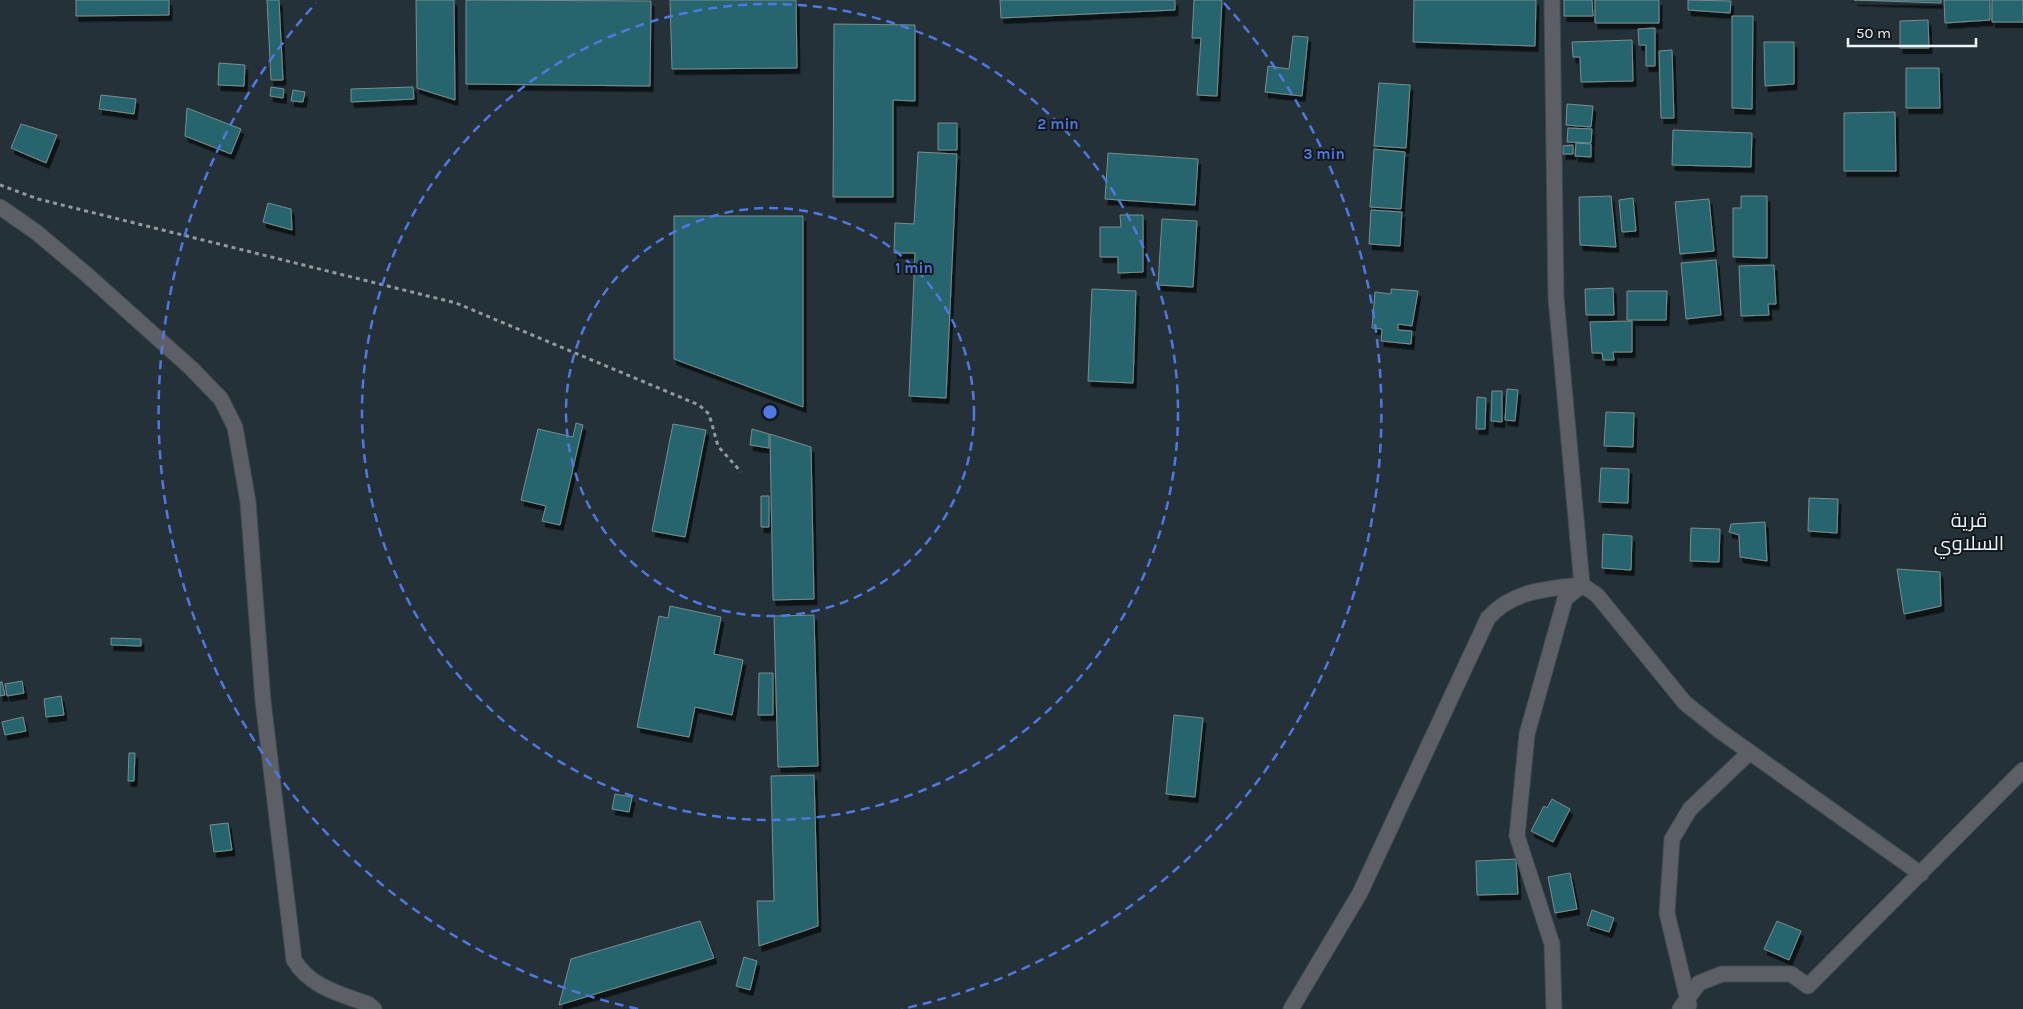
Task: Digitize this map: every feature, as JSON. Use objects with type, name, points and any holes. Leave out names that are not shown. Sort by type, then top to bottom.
[{"type":"street","points":[[1552,0],[1556,298],[1582,585]]},
{"type":"street","points":[[0,207],[36,232],[86,274],[191,368],[221,399],[235,427],[248,502],[263,701],[294,960],[302,972],[316,984],[368,1004],[374,1009]]},
{"type":"street","points":[[1554,1009],[1552,944],[1517,836],[1526,734],[1565,600],[1582,585]]},
{"type":"street","points":[[1291,1009],[1360,893],[1488,618],[1497,607],[1524,594],[1582,585],[1597,595],[1610,608],[1684,703],[1921,874]]},
{"type":"street","points":[[1686,1006],[1667,913],[1672,839],[1690,809],[1750,752]]},
{"type":"street","points":[[1686,1006],[1699,983],[1722,974],[1791,974],[1808,986],[2023,770]]},
{"type":"path","points":[[0,186],[38,199],[456,303],[699,405],[709,414],[718,446],[741,472]]},
{"type":"building","points":[[76,0],[169,0],[169,15],[76,16]]},
{"type":"building","points":[[267,0],[279,0],[283,80],[271,80]]},
{"type":"building","points":[[416,0],[454,0],[455,100],[417,88]]},
{"type":"building","points":[[466,0],[651,1],[650,86],[466,84]]},
{"type":"building","points":[[670,0],[796,0],[797,68],[672,69]]},
{"type":"building","points":[[1000,0],[1175,0],[1175,10],[1001,18]]},
{"type":"building","points":[[1194,0],[1222,0],[1217,96],[1197,95],[1201,38],[1192,38]]},
{"type":"building","points":[[1414,0],[1536,0],[1535,46],[1413,42]]},
{"type":"building","points":[[1564,0],[1592,0],[1593,16],[1564,16]]},
{"type":"building","points":[[1595,0],[1659,0],[1659,23],[1595,23]]},
{"type":"building","points":[[1688,0],[1731,1],[1730,13],[1688,10]]},
{"type":"building","points":[[1854,0],[1941,0],[1941,3]]},
{"type":"building","points":[[1944,0],[1990,0],[1990,20],[1945,23]]},
{"type":"building","points":[[1992,0],[2023,0],[2023,22],[1992,22]]},
{"type":"building","points":[[1732,16],[1753,16],[1752,109],[1732,108]]},
{"type":"building","points":[[1928,20],[1929,48],[1900,48],[1900,21]]},
{"type":"building","points":[[834,24],[915,25],[915,101],[893,100],[893,197],[833,197]]},
{"type":"building","points":[[1655,28],[1655,66],[1646,66],[1646,45],[1639,45],[1638,29]]},
{"type":"building","points":[[1293,36],[1308,37],[1302,96],[1265,92],[1268,66],[1289,69]]},
{"type":"building","points":[[1632,40],[1633,81],[1581,82],[1580,57],[1573,57],[1572,42]]},
{"type":"building","points":[[1764,42],[1794,42],[1794,84],[1765,86]]},
{"type":"building","points":[[1672,50],[1674,118],[1661,118],[1659,51]]},
{"type":"building","points":[[219,63],[245,65],[244,86],[218,85]]},
{"type":"building","points":[[1906,68],[1939,68],[1940,108],[1906,108]]},
{"type":"building","points":[[1379,83],[1410,85],[1406,148],[1374,146]]},
{"type":"building","points":[[271,87],[284,89],[283,98],[270,96]]},
{"type":"building","points":[[413,87],[414,99],[351,102],[351,89]]},
{"type":"building","points":[[293,90],[305,92],[303,102],[291,101]]},
{"type":"building","points":[[101,95],[136,99],[134,114],[99,109]]},
{"type":"building","points":[[1567,104],[1593,106],[1591,127],[1566,125]]},
{"type":"building","points":[[187,108],[241,129],[231,154],[185,136]]},
{"type":"building","points":[[1895,112],[1896,171],[1844,171],[1844,113]]},
{"type":"building","points":[[938,123],[957,123],[957,150],[938,150]]},
{"type":"building","points":[[21,124],[57,135],[46,163],[11,148]]},
{"type":"building","points":[[1568,128],[1592,129],[1591,143],[1567,142]]},
{"type":"building","points":[[1673,130],[1752,133],[1751,167],[1672,165]]},
{"type":"building","points":[[1576,143],[1591,144],[1591,157],[1575,156]]},
{"type":"building","points":[[1573,145],[1573,154],[1563,154],[1563,146]]},
{"type":"building","points":[[1374,149],[1405,152],[1401,209],[1370,207]]},
{"type":"building","points":[[918,152],[957,154],[946,398],[909,396],[915,253],[894,253],[895,223],[914,224]]},
{"type":"building","points":[[1108,153],[1198,159],[1195,205],[1105,199]]},
{"type":"building","points":[[1611,196],[1616,247],[1580,245],[1579,197]]},
{"type":"building","points":[[1741,196],[1767,196],[1767,258],[1733,257],[1733,208],[1741,208]]},
{"type":"building","points":[[1633,198],[1636,231],[1622,232],[1619,200]]},
{"type":"building","points":[[1709,199],[1714,251],[1680,254],[1675,202]]},
{"type":"building","points":[[268,203],[291,209],[292,230],[263,222]]},
{"type":"building","points":[[1371,210],[1402,212],[1400,246],[1369,244]]},
{"type":"building","points":[[1120,215],[1143,215],[1143,272],[1118,273],[1118,257],[1100,257],[1100,227],[1121,227]]},
{"type":"building","points":[[674,216],[803,216],[803,407],[674,359]]},
{"type":"building","points":[[1162,219],[1197,221],[1193,287],[1158,285]]},
{"type":"building","points":[[1716,260],[1721,315],[1686,319],[1681,263]]},
{"type":"building","points":[[1774,265],[1776,304],[1768,304],[1769,315],[1741,316],[1739,266]]},
{"type":"building","points":[[1613,288],[1614,315],[1586,315],[1585,289]]},
{"type":"building","points":[[1092,289],[1136,291],[1133,383],[1088,381]]},
{"type":"building","points":[[1391,289],[1418,291],[1412,326],[1398,324],[1398,330],[1412,331],[1411,344],[1381,341],[1382,329],[1372,328],[1375,292],[1391,294]]},
{"type":"building","points":[[1627,291],[1667,291],[1666,320],[1627,320]]},
{"type":"building","points":[[1632,321],[1632,352],[1613,352],[1614,360],[1603,360],[1602,353],[1592,353],[1590,322]]},
{"type":"building","points":[[1507,389],[1518,390],[1515,421],[1505,420]]},
{"type":"building","points":[[1492,391],[1502,391],[1502,422],[1491,421]]},
{"type":"building","points":[[1477,397],[1486,398],[1485,429],[1476,429]]},
{"type":"building","points":[[1606,412],[1634,413],[1633,447],[1604,446]]},
{"type":"building","points":[[576,423],[583,425],[560,525],[542,521],[546,506],[521,500],[538,429],[573,437]]},
{"type":"building","points":[[673,424],[706,430],[685,537],[652,531]]},
{"type":"building","points":[[752,429],[769,434],[769,448],[750,445]]},
{"type":"building","points":[[770,434],[811,447],[814,599],[773,600]]},
{"type":"building","points":[[1601,468],[1629,469],[1628,503],[1599,502]]},
{"type":"building","points":[[761,496],[769,496],[769,527],[761,527]]},
{"type":"building","points":[[1809,498],[1838,499],[1837,533],[1808,531]]},
{"type":"building","points":[[1765,522],[1767,561],[1740,557],[1739,535],[1729,532],[1731,524]]},
{"type":"building","points":[[1691,528],[1720,529],[1719,562],[1690,561]]},
{"type":"building","points":[[1603,534],[1632,536],[1631,570],[1602,568]]},
{"type":"building","points":[[1897,569],[1940,572],[1941,606],[1904,614]]},
{"type":"building","points":[[670,606],[721,617],[714,654],[743,660],[732,715],[695,707],[689,737],[637,727],[659,616],[668,618]]},
{"type":"building","points":[[814,615],[818,766],[778,767],[774,616]]},
{"type":"building","points":[[111,638],[141,639],[141,646],[111,645]]},
{"type":"building","points":[[759,673],[773,673],[773,715],[758,715]]},
{"type":"building","points":[[22,681],[24,693],[7,696],[5,684]]},
{"type":"building","points":[[0,682],[2,682],[5,695],[0,696]]},
{"type":"building","points":[[61,696],[64,715],[46,717],[44,699]]},
{"type":"building","points":[[1174,715],[1203,718],[1195,797],[1166,794]]},
{"type":"building","points":[[23,717],[26,731],[5,735],[2,722]]},
{"type":"building","points":[[129,753],[135,753],[134,781],[128,781]]},
{"type":"building","points":[[814,775],[818,926],[759,946],[757,901],[774,901],[771,776]]},
{"type":"building","points":[[615,794],[632,797],[629,812],[612,809]]},
{"type":"building","points":[[1552,799],[1570,809],[1553,842],[1531,831],[1544,806],[1547,808]]},
{"type":"building","points":[[228,823],[232,850],[214,852],[210,825]]},
{"type":"building","points":[[1516,859],[1518,894],[1477,895],[1476,861]]},
{"type":"building","points":[[1570,873],[1577,909],[1555,913],[1548,877]]},
{"type":"building","points":[[1592,910],[1614,918],[1609,932],[1587,925]]},
{"type":"building","points":[[700,921],[714,958],[559,1005],[571,959]]},
{"type":"building","points":[[1777,921],[1801,931],[1789,960],[1764,949]]},
{"type":"building","points":[[744,957],[757,961],[750,990],[736,986]]},
{"type":"district","name":"قرية السلاوي","points":[[1969,532]]}]
